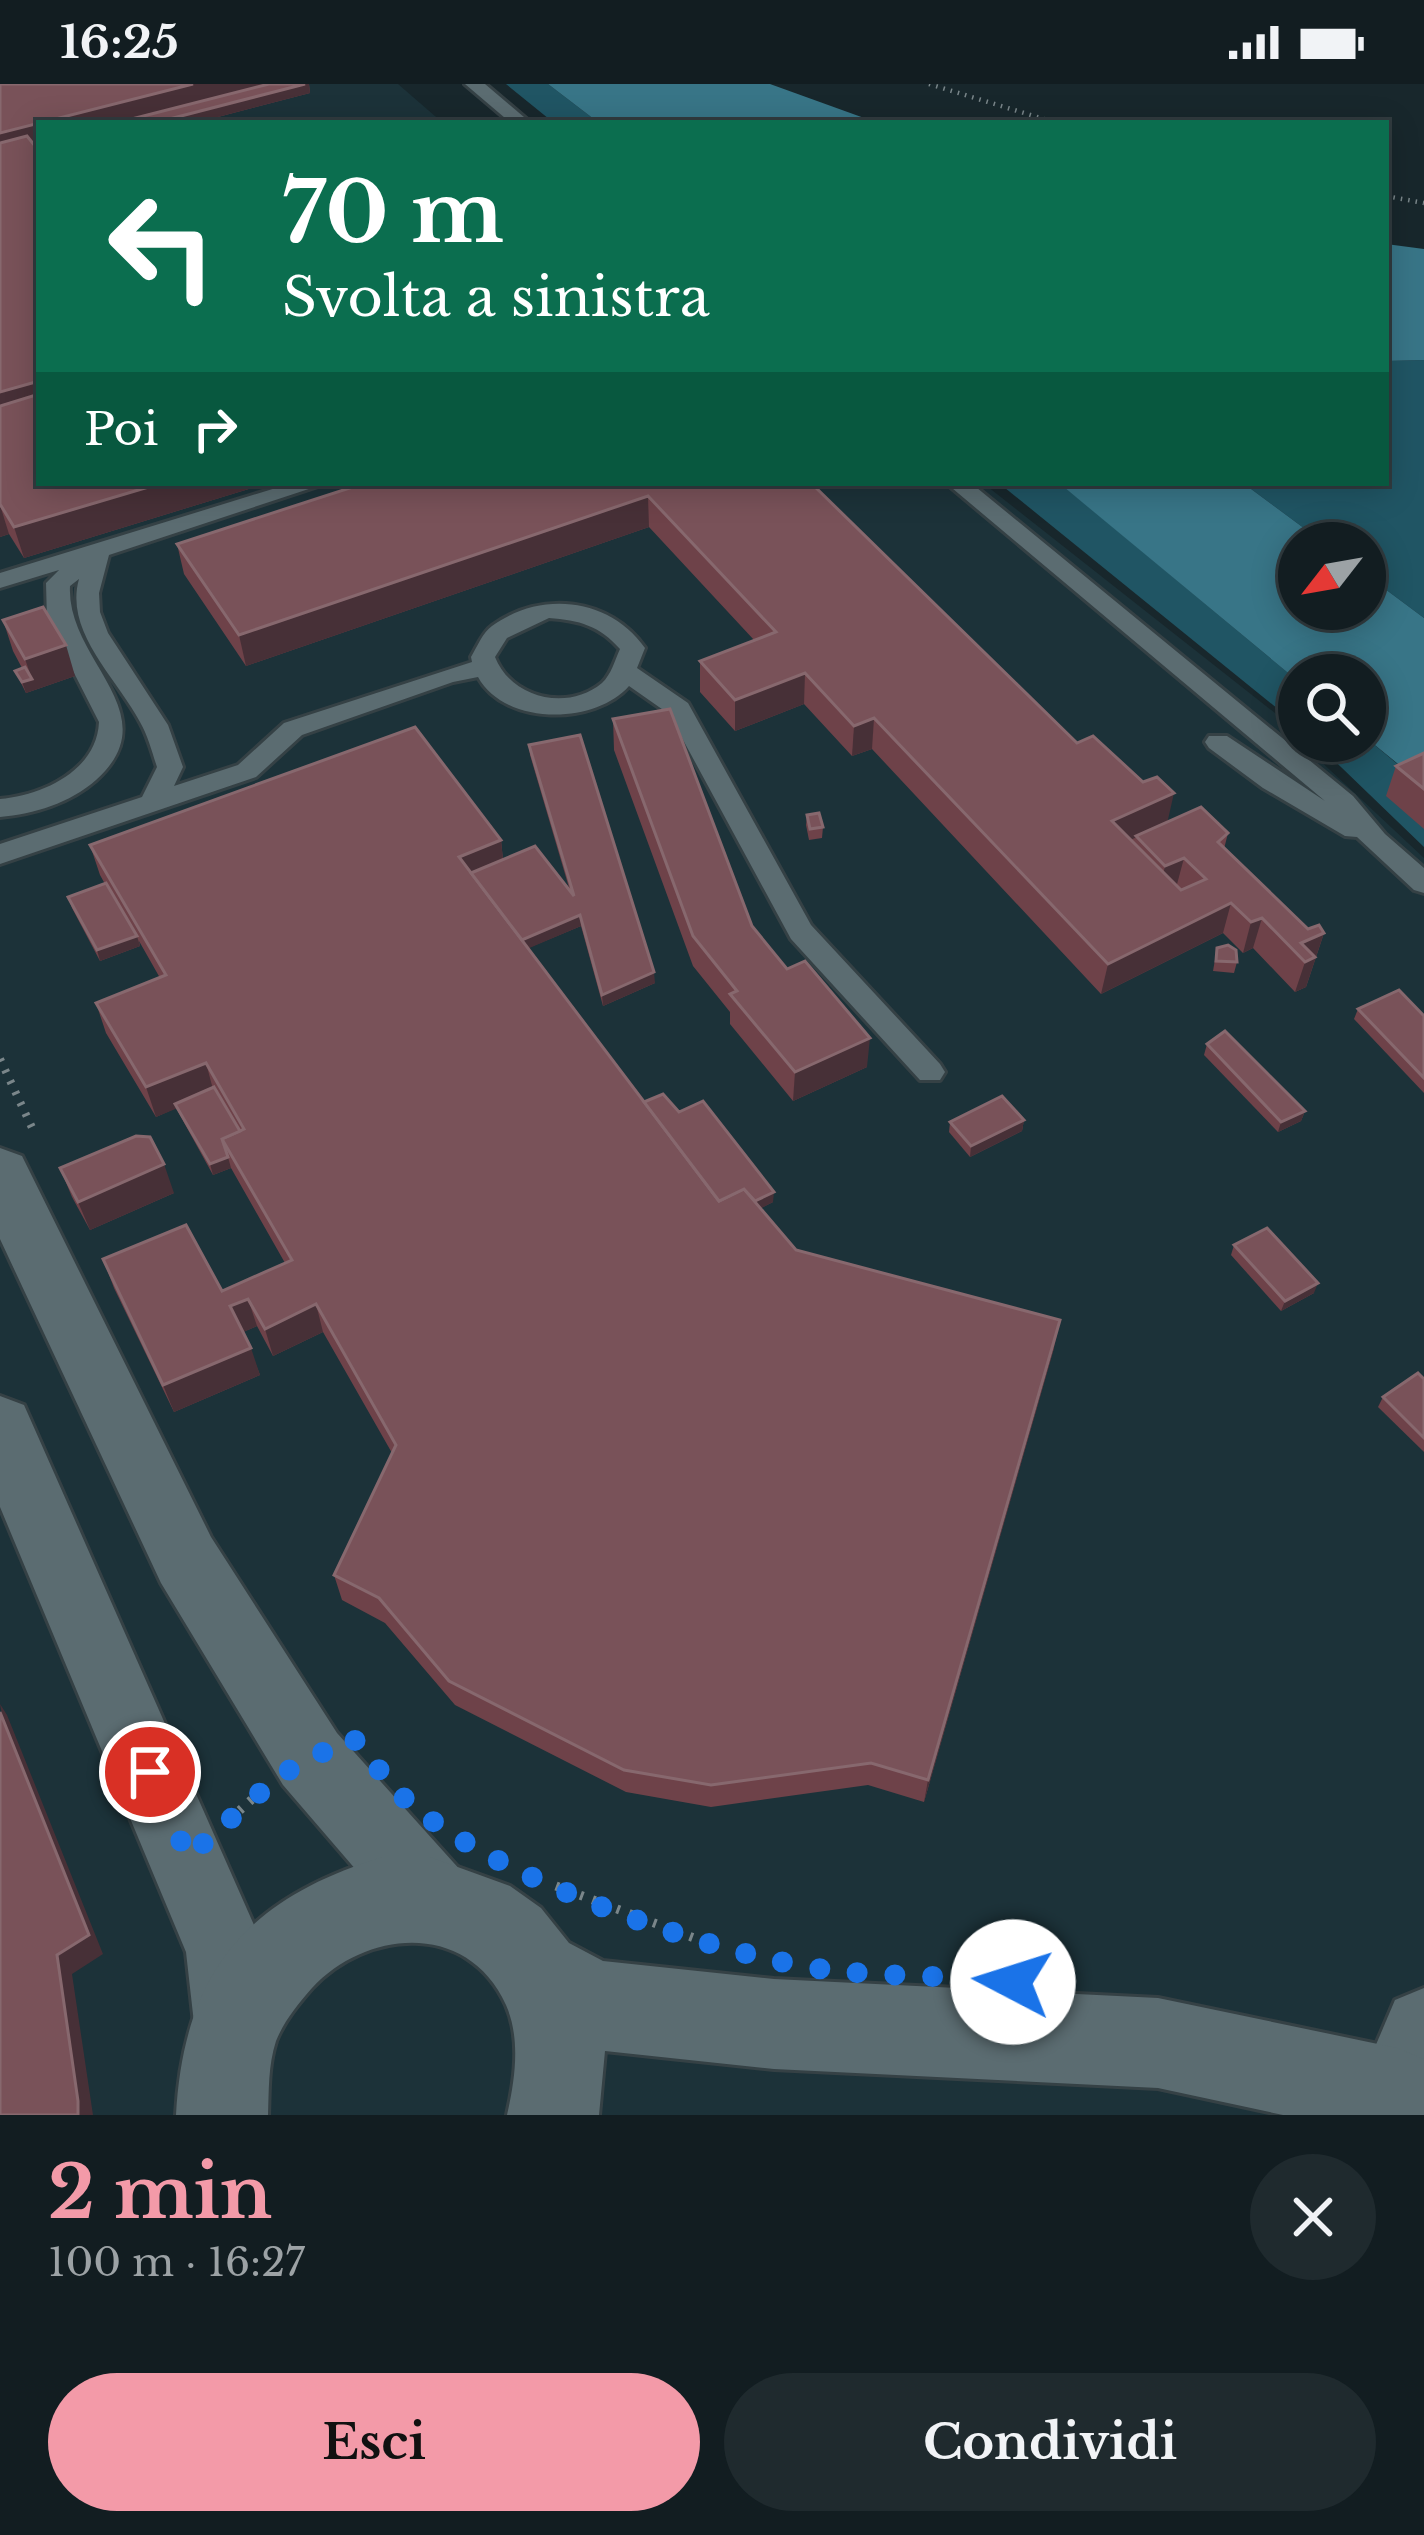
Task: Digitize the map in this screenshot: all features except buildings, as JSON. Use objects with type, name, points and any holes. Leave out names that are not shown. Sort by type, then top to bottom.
[{"type":"street","points":[[0,1173],[176,1542],[310,1759],[434,1900]]},
{"type":"street","points":[[0,1426],[226,1952],[235,2024]]},
{"type":"street","points":[[222,2115],[221,2080],[235,2024],[268,1966],[317,1924],[374,1901],[434,1900],[495,1925],[520,1948],[539,1976],[554,2011],[561,2050],[554,2115]]},
{"type":"street","points":[[539,1976],[595,2005],[774,2024],[1159,2043],[1415,2077]]},
{"type":"lane","points":[[474,84],[518,120]]},
{"type":"lane","points":[[0,581],[307,486]]},
{"type":"lane","points":[[961,486],[1344,802],[1375,841]]},
{"type":"lane","points":[[98,554],[87,593],[88,612],[96,633],[155,725],[170,767],[152,803]]},
{"type":"lane","points":[[0,808],[65,789],[102,765],[112,732],[110,709],[57,616],[58,583],[98,554]]},
{"type":"lane","points":[[546,610],[585,612],[616,626],[633,649],[629,674],[596,698],[550,707],[518,701],[494,688],[483,668],[487,642],[510,621],[546,610]]},
{"type":"lane","points":[[0,854],[247,771],[293,729],[448,675],[483,668]]},
{"type":"lane","points":[[629,674],[679,709],[801,932],[930,1072]]},
{"type":"lane","points":[[1218,742],[1272,782],[1375,841],[1424,883]]},
{"type":"path","points":[[929,84],[1048,120]]},
{"type":"path","points":[[1389,196],[1424,202]]},
{"type":"path","points":[[188,1857],[280,1775],[310,1759]]},
{"type":"path","points":[[549,1883],[730,1951]]},
{"type":"shaded area","points":[[0,84],[398,84],[440,120],[36,120],[36,486],[987,486],[1275,713],[1278,762],[1321,762],[1424,858],[1424,2115],[0,2115]]},
{"type":"shaded area","points":[[506,84],[548,84],[595,120],[550,120]]},
{"type":"shaded area","points":[[548,84],[770,84],[870,120],[595,120]]},
{"type":"shaded area","points":[[1389,244],[1424,249],[1424,360],[1389,361]]},
{"type":"shaded area","points":[[1424,360],[1424,618],[1386,590],[1386,522],[1296,522],[1247,486],[1389,486],[1389,361]]},
{"type":"shaded area","points":[[1003,486],[1063,486],[1278,665],[1278,709]]},
{"type":"shaded area","points":[[1063,486],[1247,486],[1296,522],[1278,522],[1278,630],[1386,630],[1386,590],[1424,618],[1424,772],[1414,777],[1386,754],[1386,654],[1278,654],[1278,665]]},
{"type":"shaded area","points":[[1386,754],[1413,777],[1424,772],[1424,847],[1336,762],[1386,762]]},
{"type":"route","points":[[150,1772],[188,1857],[280,1775],[352,1737],[412,1806],[511,1868],[624,1913],[730,1951],[829,1970],[1013,1982]]}]
